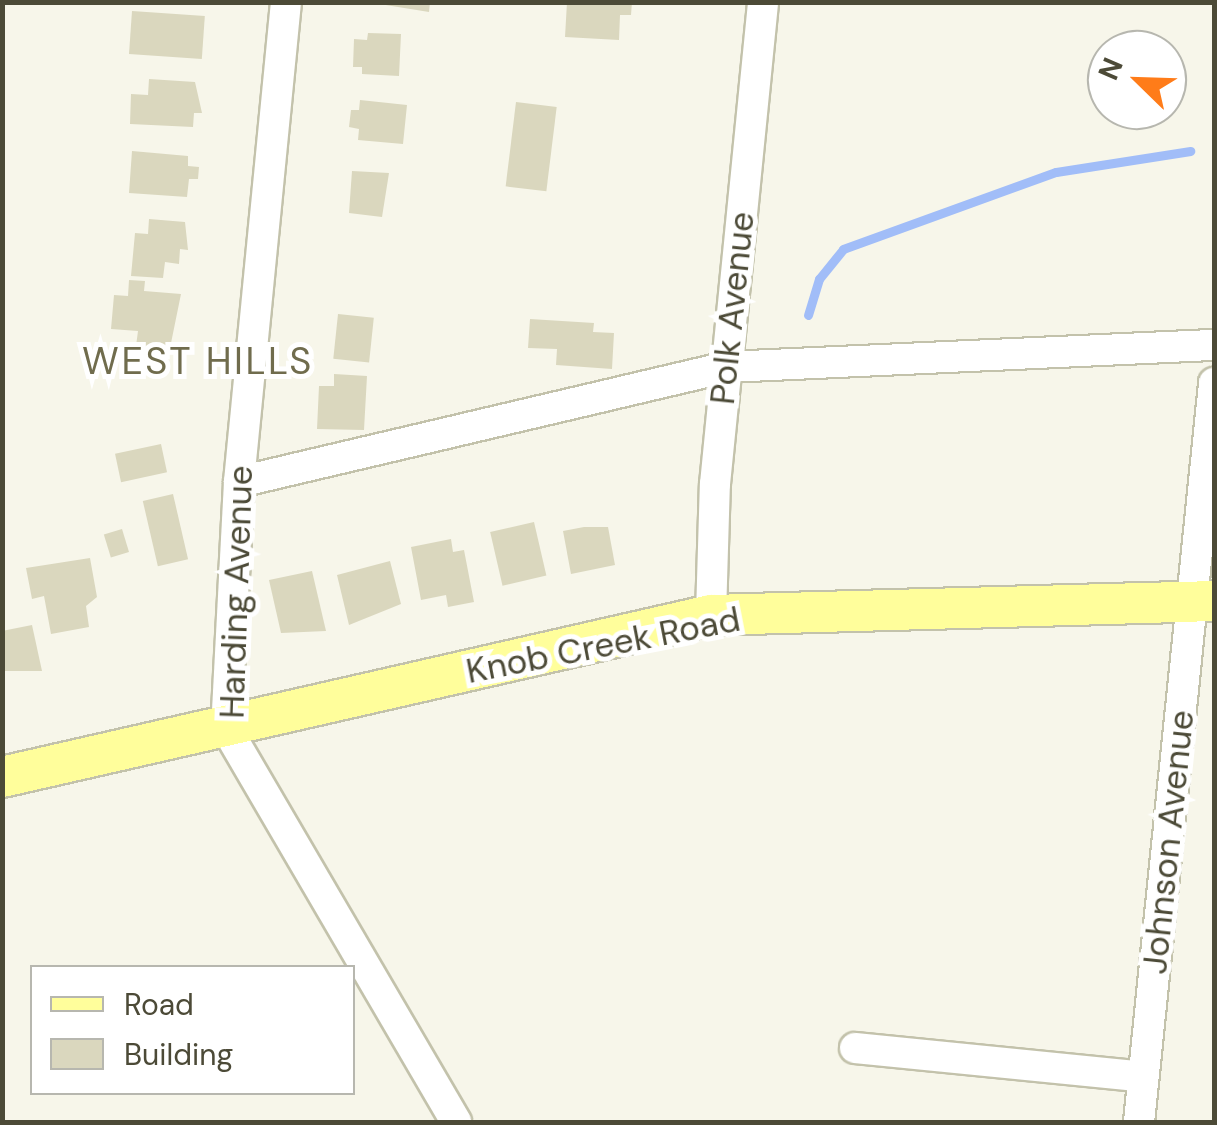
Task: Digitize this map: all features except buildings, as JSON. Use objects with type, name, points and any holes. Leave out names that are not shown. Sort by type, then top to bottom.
[{"type":"main road","name":"Knob Creek Road","points":[[2,777],[711,615],[1204,601]]},
{"type":"street","name":"Harding Avenue","points":[[286,2],[239,482],[226,728],[456,1122]]},
{"type":"street","name":"Polk Avenue","points":[[711,615],[726,367],[763,2]]},
{"type":"street","points":[[239,482],[726,367],[1214,345]]},
{"type":"street","name":"Johnson Avenue","points":[[1139,1122],[1204,601],[1214,383]]},
{"type":"street","points":[[856,1048],[1143,1078]]},
{"type":"waterway","points":[[808,315],[819,279],[843,249],[1056,172],[1190,151]]},
{"type":"district","name":"WEST HILLS","points":[[198,362]]}]
